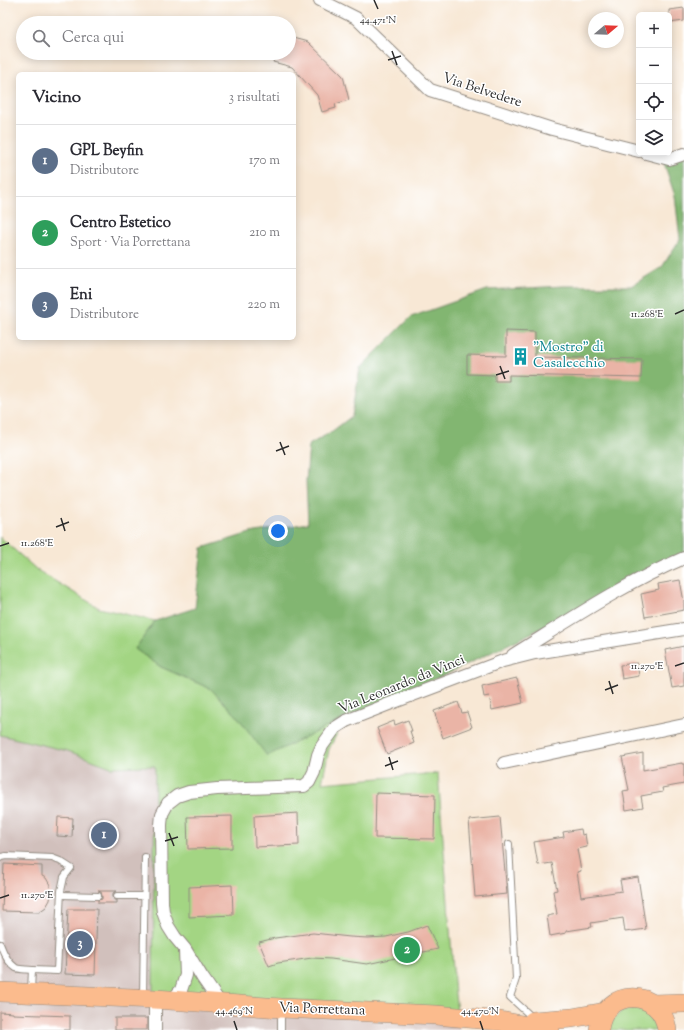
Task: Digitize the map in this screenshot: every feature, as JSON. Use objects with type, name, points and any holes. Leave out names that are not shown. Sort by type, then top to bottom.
[{"type":"main road","name":"Via Porrettana","points":[[0,992],[157,999],[281,1008],[436,1014],[543,1025],[605,1012]]},
{"type":"main road","points":[[599,1030],[600,1023],[605,1012],[613,1004],[624,999],[642,998],[657,1007],[663,1015],[668,1030]]},
{"type":"main road","points":[[652,1004],[684,1003]]},
{"type":"main road","points":[[668,1030],[684,1012]]},
{"type":"street","name":"Via Belvedere","points":[[320,0],[356,18],[430,90],[552,129],[636,150]]},
{"type":"street","points":[[658,156],[669,159],[684,154]]},
{"type":"street","name":"Via Leonardo da Vinci","points":[[504,661],[607,597],[671,563],[684,558]]},
{"type":"street","name":"Via Leonardo da Vinci","points":[[220,1003],[202,977],[185,948],[168,926],[163,912],[161,824],[162,814],[168,803],[177,796],[189,792],[217,789],[304,786],[309,782],[314,772],[322,746],[335,728],[389,704],[504,661],[535,653],[684,629]]},
{"type":"street","points":[[504,763],[684,725]]},
{"type":"street","points":[[155,1030],[157,999],[181,990],[186,975],[185,948]]},
{"type":"lane","points":[[509,844],[516,979],[510,997],[543,1025]]},
{"type":"lane","points":[[0,858],[6,856],[52,858],[71,868],[64,877],[61,896],[57,971],[17,968],[7,959],[0,944]]},
{"type":"lane","points":[[145,857],[144,896],[157,999]]},
{"type":"lane","points":[[61,896],[98,896]]},
{"type":"lane","points":[[117,896],[144,896]]},
{"type":"lane","points":[[31,993],[32,970]]},
{"type":"lane","points":[[281,1008],[281,1030]]},
{"type":"shaded area","points":[[0,735],[68,751],[111,767],[155,766],[153,992],[457,1012],[460,1030],[0,1030]]},
{"type":"green space","points":[[684,150],[684,559],[445,675],[345,718],[267,756],[237,716],[211,689],[161,667],[135,649],[155,621],[195,608],[202,548],[250,533],[308,523],[306,481],[309,445],[331,432],[352,416],[360,368],[411,317],[487,290],[564,286],[631,286],[662,267],[680,239],[675,196],[663,160]]},
{"type":"green space","points":[[0,537],[37,570],[99,608],[155,621],[135,649],[161,667],[211,689],[237,716],[345,718],[329,749],[322,783],[438,773],[457,1012],[153,992],[155,766],[111,767],[68,751],[0,735]]},
{"type":"green space","points":[[635,1008],[645,1011],[651,1015],[660,1030],[609,1030],[612,1021],[618,1014],[625,1010]]},
{"type":"building","points":[[684,8],[684,21],[672,23],[672,12],[669,12],[669,10]]},
{"type":"building","points":[[296,39],[308,42],[343,76],[349,100],[335,104],[336,108],[322,112],[317,95],[292,67],[273,62],[274,60],[296,60]]},
{"type":"building","name":"\"Mostro\" di Casalecchio","points":[[506,331],[535,332],[535,357],[642,359],[641,378],[509,375],[509,381],[495,381],[495,375],[467,374],[467,355],[506,356]]},
{"type":"building","points":[[680,580],[684,610],[645,617],[641,594],[659,590],[658,584]]},
{"type":"building","points":[[684,646],[684,686],[672,688],[665,650]]},
{"type":"building","points":[[637,663],[639,676],[622,679],[620,665]]},
{"type":"building","points":[[517,678],[523,703],[492,710],[489,696],[484,697],[482,686]]},
{"type":"building","points":[[458,702],[462,713],[467,712],[472,727],[443,738],[434,711]]},
{"type":"building","points":[[408,720],[414,743],[387,754],[377,728],[394,721],[395,725]]},
{"type":"building","points":[[643,753],[643,770],[682,763],[684,764],[684,784],[662,788],[663,792],[641,796],[643,807],[626,810],[623,791],[629,790],[622,757]]},
{"type":"building","points":[[376,793],[435,795],[434,839],[375,838]]},
{"type":"building","points":[[298,813],[299,845],[255,847],[254,816]]},
{"type":"building","points":[[232,816],[232,848],[188,849],[187,817]]},
{"type":"building","points":[[58,817],[73,818],[72,837],[57,836]]},
{"type":"building","points":[[500,817],[507,894],[475,897],[469,820]]},
{"type":"building","points":[[581,829],[582,835],[585,834],[587,847],[577,849],[581,871],[577,872],[581,897],[622,891],[620,880],[638,877],[646,929],[625,932],[623,918],[591,923],[592,927],[566,931],[566,933],[550,936],[547,916],[557,914],[553,891],[557,890],[552,863],[538,865],[534,842],[564,837],[563,832]]},
{"type":"building","points":[[4,864],[42,866],[42,876],[46,878],[50,885],[51,893],[50,900],[46,907],[39,912],[2,911]]},
{"type":"building","points":[[232,885],[233,915],[189,917],[189,887]]},
{"type":"building","points":[[98,891],[117,891],[113,893],[113,896],[114,900],[117,900],[117,903],[98,903],[98,900],[102,899],[102,896],[101,892]]},
{"type":"building","points":[[68,909],[97,909],[95,975],[65,974]]},
{"type":"building","points":[[427,925],[438,949],[367,964],[312,958],[278,963],[269,966],[259,942],[275,938],[313,933],[368,938],[386,937],[408,932]]},
{"type":"building","points":[[0,1012],[13,1014],[70,1016],[70,1030],[0,1030]]},
{"type":"building","points":[[115,1018],[147,1018],[147,1030],[115,1030]]},
{"type":"place","name":"\"Mostro\" di Casalecchio","points":[[520,356]]},
{"type":"place","name":"GPL Beyfin","points":[[104,835]]},
{"type":"place","name":"Eni","points":[[80,944]]},
{"type":"place","name":"Centro Estetico","points":[[407,950]]}]
